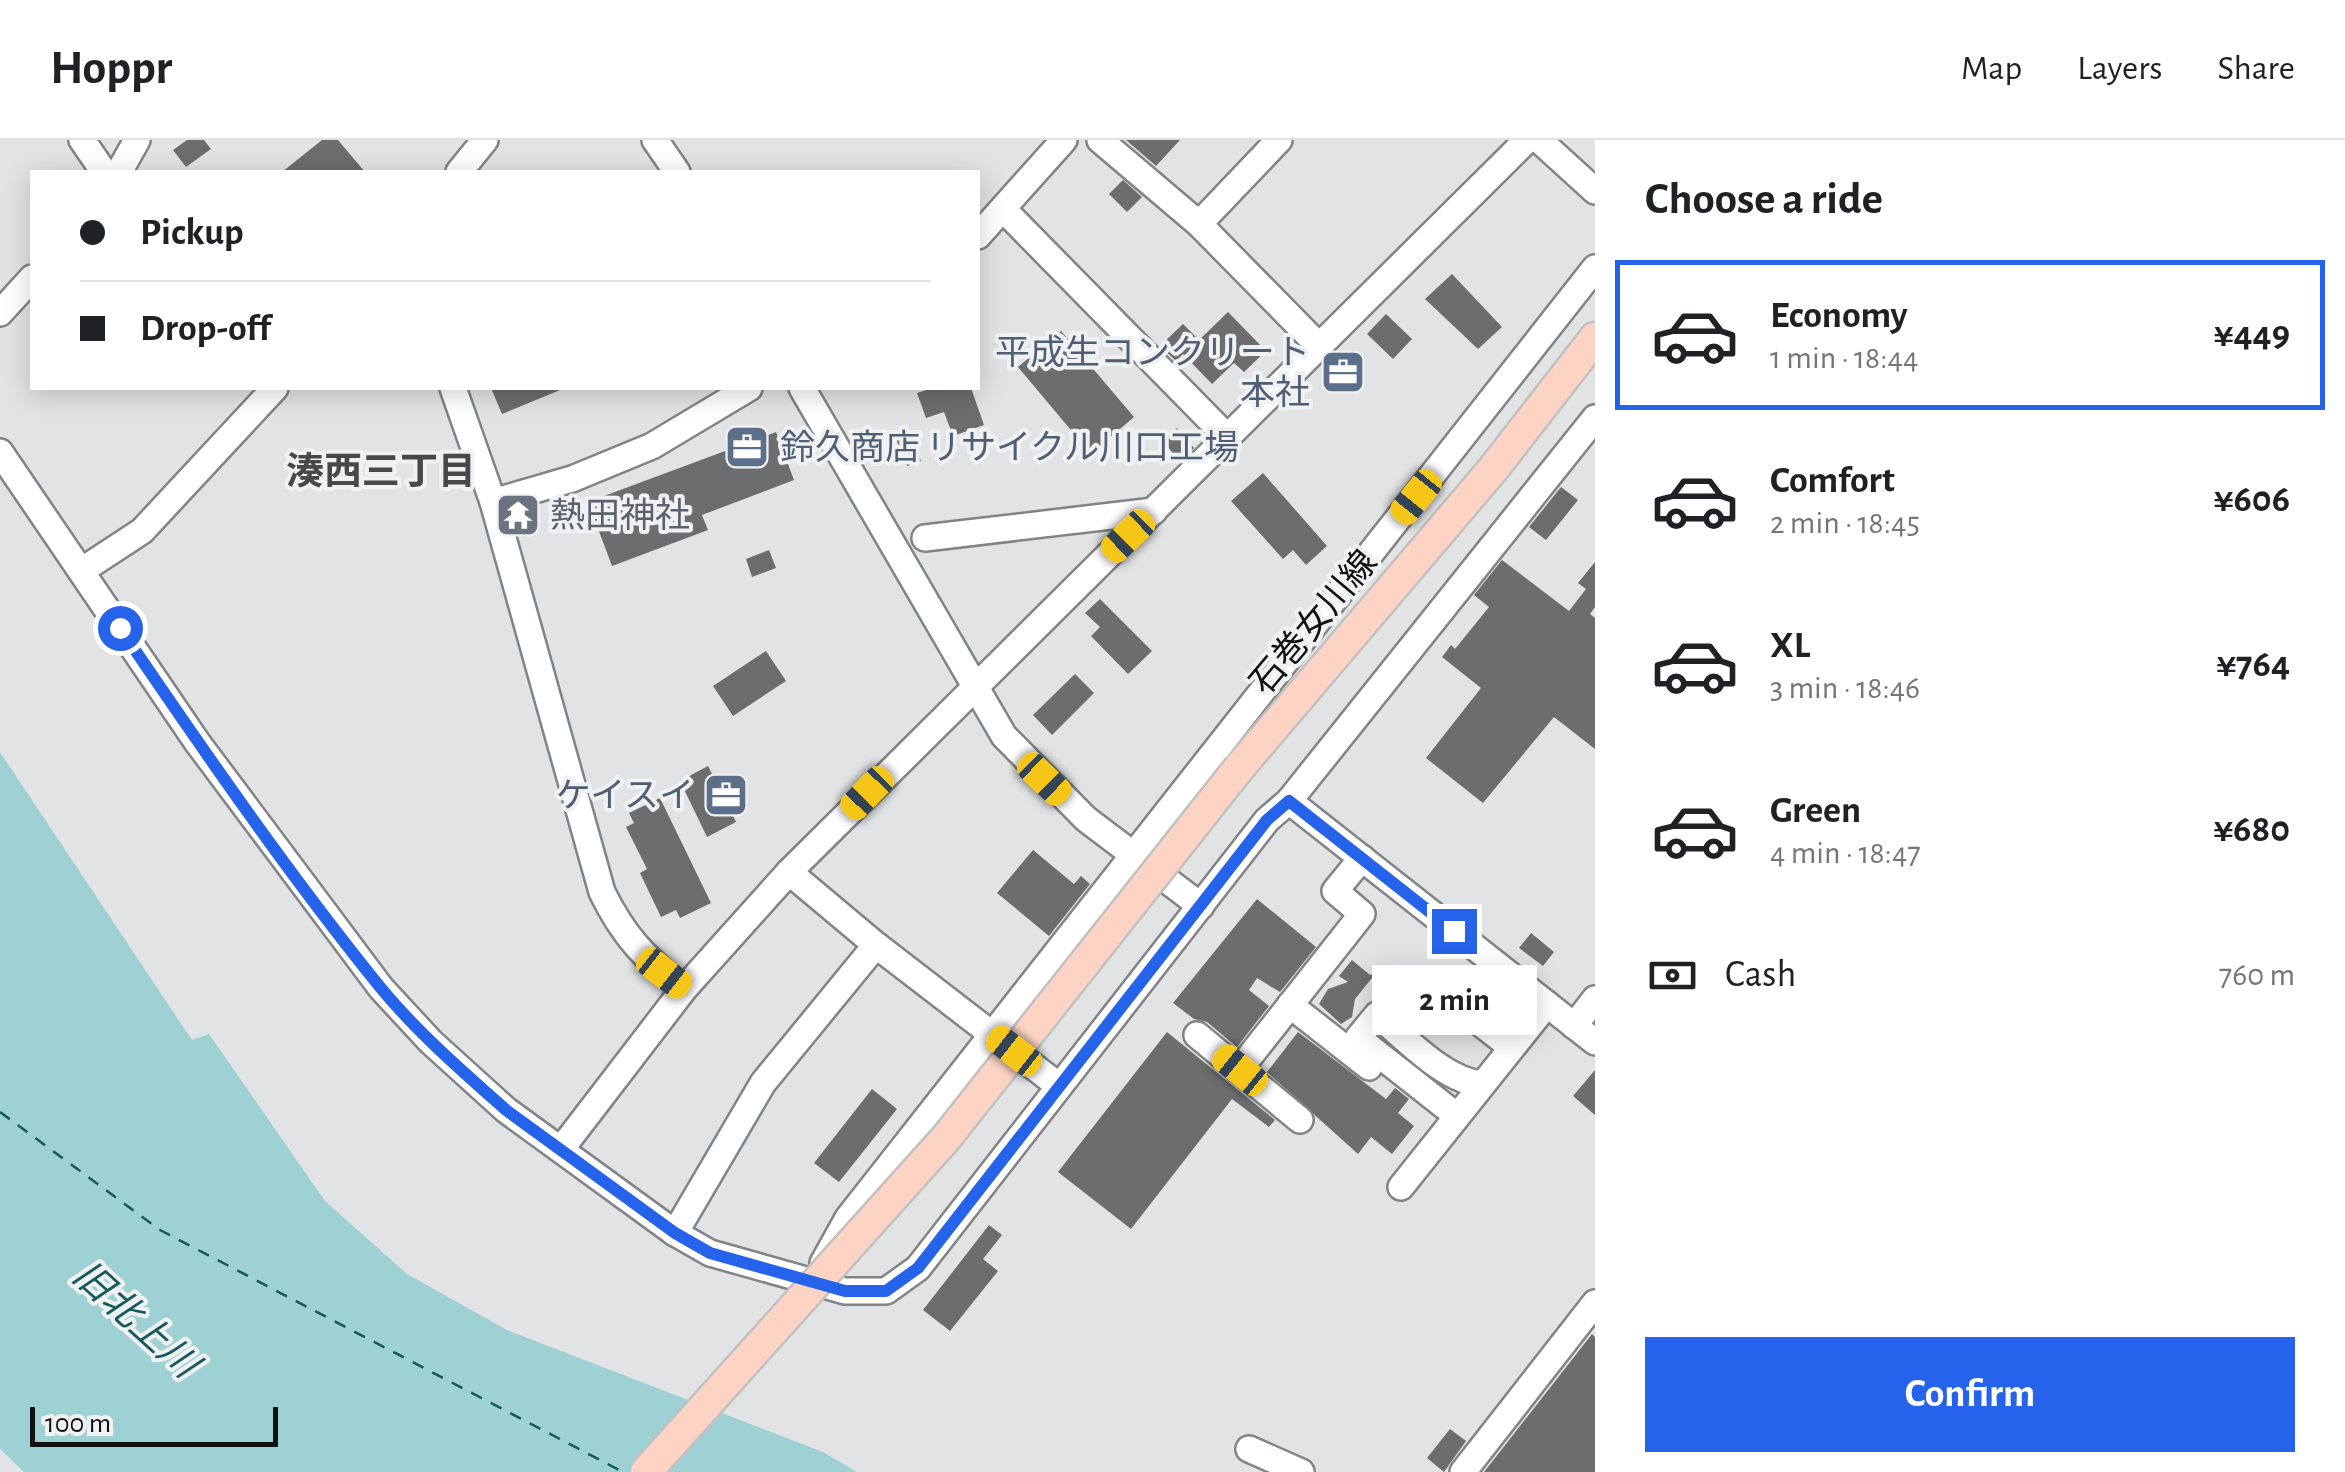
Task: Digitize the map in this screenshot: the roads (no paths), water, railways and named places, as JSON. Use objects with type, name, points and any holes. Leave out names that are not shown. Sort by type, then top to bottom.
[{"type":"main road","name":"石巻女川線","points":[[646,1472],[926,1162],[1239,768],[1494,468],[1595,338]]},
{"type":"street","points":[[82,140],[103,170]]},
{"type":"street","points":[[120,170],[137,140]]},
{"type":"street","points":[[461,170],[486,140]]},
{"type":"street","points":[[655,140],[676,170]]},
{"type":"street","points":[[980,234],[1064,140]]},
{"type":"street","points":[[1100,140],[1199,224],[1319,346]]},
{"type":"street","points":[[1199,224],[1279,140]]},
{"type":"street","points":[[562,1148],[684,989],[789,872],[1527,140]]},
{"type":"street","points":[[1538,140],[1595,191]]},
{"type":"street","points":[[1004,210],[1228,438]]},
{"type":"street","points":[[813,1282],[848,1218],[1130,854],[1595,268]]},
{"type":"street","points":[[0,313],[30,280]]},
{"type":"street","points":[[454,390],[492,502],[602,892],[621,931],[645,958],[684,989]]},
{"type":"street","points":[[492,502],[572,479],[652,446],[746,390]]},
{"type":"street","points":[[803,390],[972,687],[1004,736],[1044,779],[1130,854],[1201,906]]},
{"type":"street","points":[[81,571],[142,531],[262,393]]},
{"type":"street","points":[[0,452],[197,742],[382,988],[432,1042],[506,1110],[675,1233],[710,1253],[845,1291],[886,1291],[918,1268],[1267,820],[1289,801],[1595,418]]},
{"type":"street","points":[[925,538],[1154,512]]},
{"type":"street","points":[[1289,801],[1595,1042]]},
{"type":"street","points":[[1240,1070],[1362,914],[1334,890],[1362,858]]},
{"type":"street","points":[[789,872],[876,945],[1059,1086]]},
{"type":"street","points":[[675,1233],[763,1083],[876,945]]},
{"type":"street","points":[[1448,998],[1512,1048]]},
{"type":"street","points":[[1574,1026],[1595,999]]},
{"type":"street","points":[[1401,1187],[1547,1004]]},
{"type":"street","points":[[1290,1006],[1452,1122]]},
{"type":"street","points":[[1452,1122],[1358,1038],[1377,1015],[1444,1068],[1470,1084],[1482,1084]]},
{"type":"street","points":[[1197,1035],[1300,1120]]},
{"type":"street","points":[[1463,1472],[1595,1303]]},
{"type":"street","points":[[1249,1450],[1301,1472]]},
{"type":"water","name":"旧北上川","points":[[0,752],[192,1040],[209,1034],[325,1201],[407,1274],[507,1330],[823,1452],[857,1472],[24,1472],[0,1449]]},
{"type":"place","name":"平成生コンクリート 本社","points":[[1343,372]]},
{"type":"place","name":"鈴久商店 リサイクル川口工場","points":[[747,447]]},
{"type":"place","name":"熱田神社","points":[[518,515]]},
{"type":"place","name":"ケイスイ","points":[[726,795]]},
{"type":"district","name":"湊西三丁目","points":[[381,471]]}]
